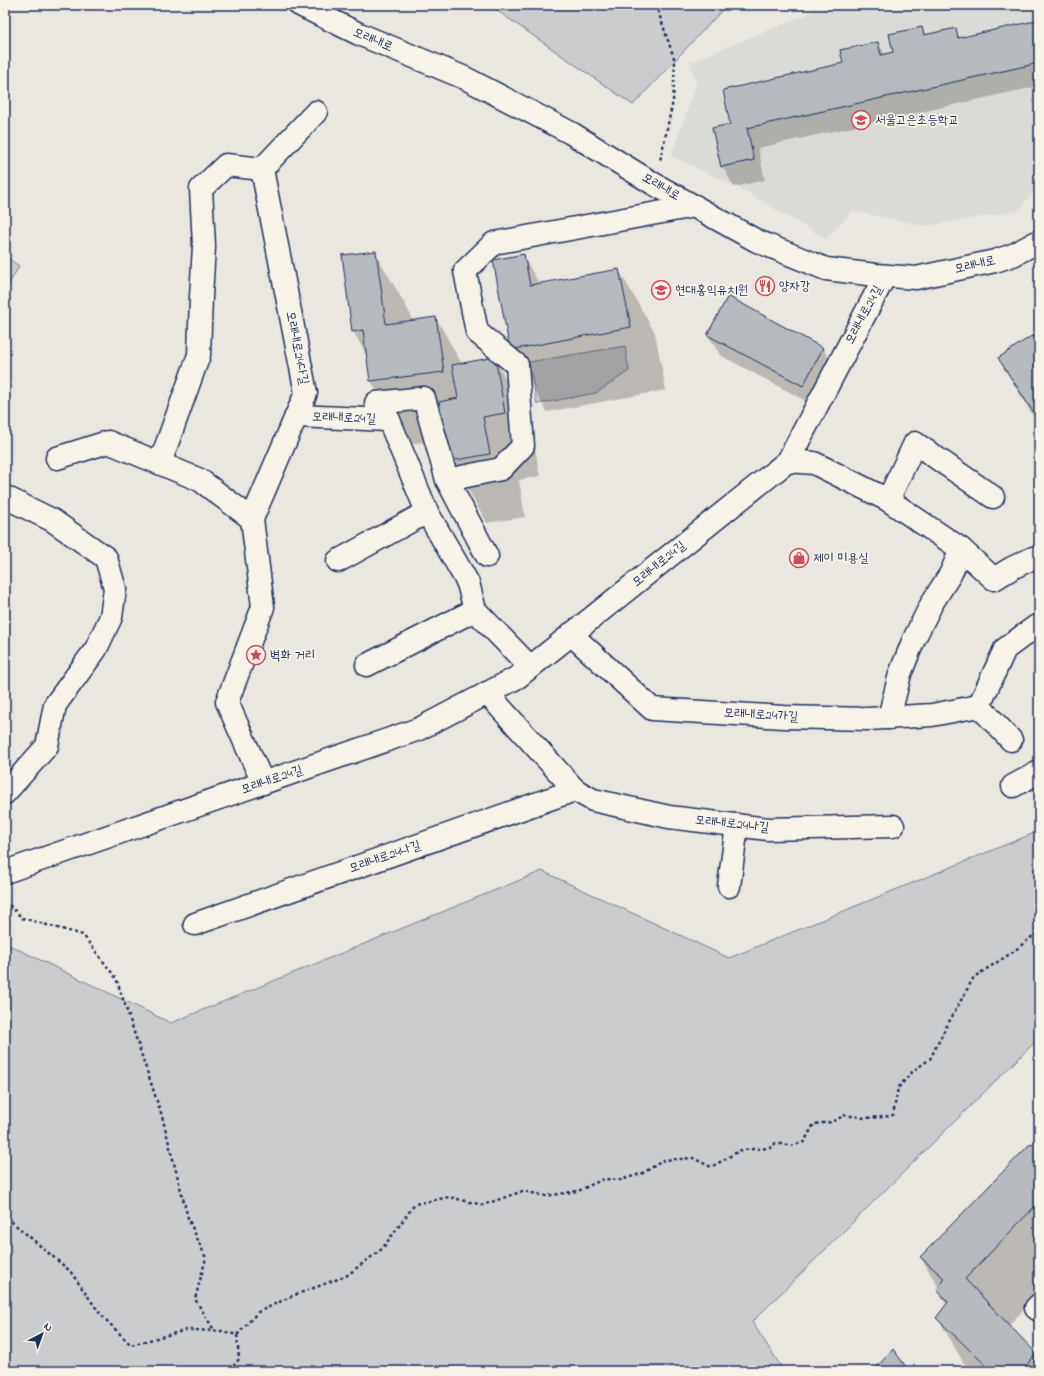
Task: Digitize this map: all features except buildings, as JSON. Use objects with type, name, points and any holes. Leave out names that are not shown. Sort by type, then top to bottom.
[{"type":"street","name":"모래내로","points":[[300,5],[359,34],[465,78],[571,133],[654,184],[757,241],[826,269],[916,278],[995,261],[1013,255],[1039,241]]},
{"type":"street","points":[[160,463],[199,355],[204,246],[201,189],[226,165],[262,169],[316,112]]},
{"type":"street","name":"모래내로24다길","points":[[252,518],[306,393],[262,169]]},
{"type":"street","points":[[447,480],[500,470],[523,446],[517,365],[477,332],[465,271],[494,243],[695,206]]},
{"type":"street","name":"모래내로24길","points":[[5,872],[419,729],[518,677],[788,461],[885,276]]},
{"type":"street","points":[[376,403],[424,398],[447,480],[487,556]]},
{"type":"street","name":"모래내로24길","points":[[296,416],[389,420],[427,512],[468,583],[475,610],[530,667]]},
{"type":"street","points":[[57,458],[108,442],[200,480],[252,518],[263,607],[227,702],[263,783]]},
{"type":"street","points":[[888,500],[915,443],[993,497]]},
{"type":"street","points":[[788,461],[814,463],[888,500],[961,549],[994,579],[1032,558],[1039,558]]},
{"type":"street","points":[[5,498],[52,520],[106,558],[115,589],[111,617],[96,649],[55,706],[47,746],[5,794]]},
{"type":"street","points":[[338,561],[427,512]]},
{"type":"street","points":[[889,718],[900,674],[914,639],[932,603],[951,573],[961,549]]},
{"type":"street","points":[[367,665],[475,610]]},
{"type":"street","points":[[1010,740],[979,706],[1005,649],[1035,627],[1039,626]]},
{"type":"street","name":"모래내로24가길","points":[[571,634],[652,709],[784,717],[868,719],[932,715],[979,706]]},
{"type":"street","name":"모래내로24나길","points":[[487,693],[575,790],[593,800],[670,817],[768,829],[893,826]]},
{"type":"street","points":[[1013,786],[1039,772]]},
{"type":"street","name":"모래내로24나길","points":[[195,924],[575,790]]},
{"type":"street","points":[[729,886],[736,825]]},
{"type":"street","points":[[1039,1305],[1036,1308],[1039,1310]]},
{"type":"path","points":[[656,5],[675,61],[673,101],[660,164]]},
{"type":"path","points":[[5,901],[22,918],[83,935],[116,978],[162,1116],[188,1218],[206,1258],[195,1299],[214,1331]]},
{"type":"path","points":[[230,1371],[239,1359],[237,1335],[258,1312],[292,1296],[346,1276],[382,1249],[415,1204],[449,1197],[483,1205],[522,1191],[546,1196],[578,1191],[604,1179],[621,1180],[643,1173],[664,1160],[693,1158],[711,1167],[740,1150],[770,1148],[776,1144],[791,1146],[804,1142],[814,1124],[832,1122],[845,1115],[865,1118],[893,1115],[898,1088],[913,1072],[930,1059],[974,977],[1013,952],[1039,931]]},
{"type":"path","points":[[5,1221],[12,1222],[70,1271],[101,1315],[131,1345],[186,1330],[222,1331],[237,1335]]},
{"type":"shaded area","points":[[489,5],[727,5],[633,105]]},
{"type":"shaded area","name":"서울고은초등학교","points":[[830,5],[1039,5],[1039,185],[1018,211],[925,226],[853,211],[826,239],[741,189],[671,156],[696,84],[690,62]]},
{"type":"shaded area","points":[[5,256],[19,266],[5,291]]},
{"type":"shaded area","points":[[625,346],[629,371],[596,393],[537,404],[529,362]]},
{"type":"shaded area","points":[[1039,831],[1039,1038],[752,1322],[784,1371],[5,1371],[5,943],[171,1023],[542,871],[729,958]]},
{"type":"place","name":"서울고은초등학교","points":[[861,120]]},
{"type":"place","name":"양자강","points":[[765,286]]},
{"type":"place","name":"현대홍익유치원","points":[[661,290]]},
{"type":"place","name":"제이 미용실","points":[[799,558]]},
{"type":"place","name":"벽화 거리","points":[[256,655]]}]
